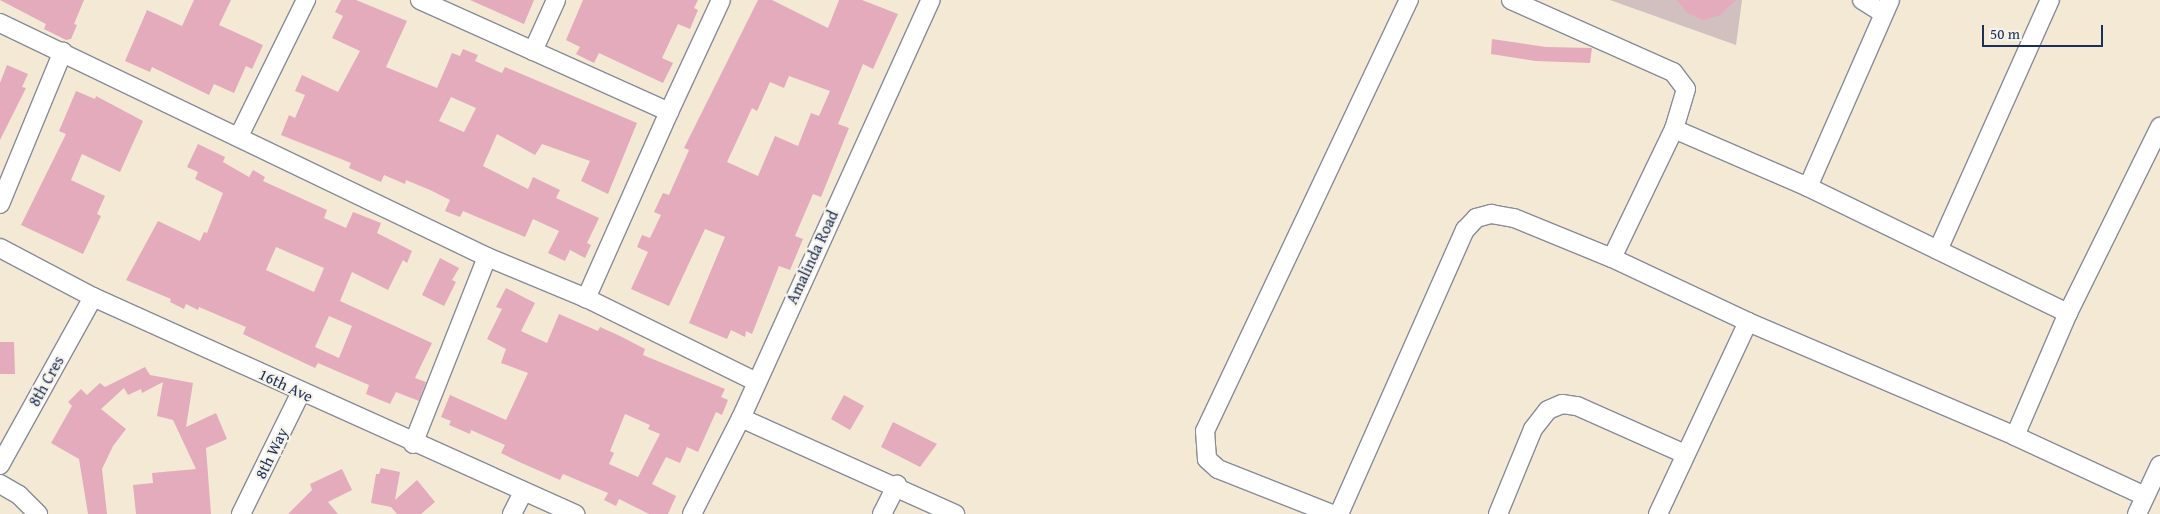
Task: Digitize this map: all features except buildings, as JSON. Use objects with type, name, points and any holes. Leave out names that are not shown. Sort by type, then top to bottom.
[{"type":"street","points":[[239,136],[306,0]]},
{"type":"street","points":[[420,0],[669,112]]},
{"type":"street","points":[[533,51],[556,0]]},
{"type":"street","points":[[586,298],[721,0]]},
{"type":"street","name":"Amalinda Road","points":[[692,514],[741,418],[755,382],[931,0]]},
{"type":"street","points":[[1332,514],[1218,469],[1208,459],[1205,430],[1409,0]]},
{"type":"street","points":[[1511,0],[1673,72],[1686,89],[1674,128],[1612,258]]},
{"type":"street","points":[[1808,187],[1886,6],[1862,0]]},
{"type":"street","points":[[1938,250],[2050,0]]},
{"type":"street","points":[[0,23],[63,51],[487,257],[586,298],[755,382]]},
{"type":"street","points":[[0,204],[63,51]]},
{"type":"street","points":[[2015,436],[2068,314],[2160,127]]},
{"type":"street","points":[[1674,128],[1808,187],[2068,314]]},
{"type":"street","points":[[1339,514],[1465,230],[1476,218],[1492,214],[1514,218],[1612,258],[1748,322],[2015,436],[2145,496]]},
{"type":"street","name":"16th Ave","points":[[0,248],[93,297],[413,444],[575,514]]},
{"type":"street","points":[[413,444],[487,257]]},
{"type":"street","name":"8th Cres","points":[[0,465],[93,297]]},
{"type":"street","points":[[1658,514],[1748,322]]},
{"type":"street","name":"8th Way","points":[[241,514],[301,392]]},
{"type":"street","points":[[1498,514],[1533,430],[1548,410],[1562,404],[1577,406],[1685,454]]},
{"type":"street","points":[[741,418],[897,485],[955,514]]},
{"type":"street","points":[[2137,514],[2160,465]]},
{"type":"street","points":[[0,484],[19,495],[38,514]]},
{"type":"street","points":[[882,514],[897,485]]},
{"type":"street","points":[[512,514],[523,492]]},
{"type":"shaded area","points":[[1610,0],[1742,0],[1736,45]]}]
